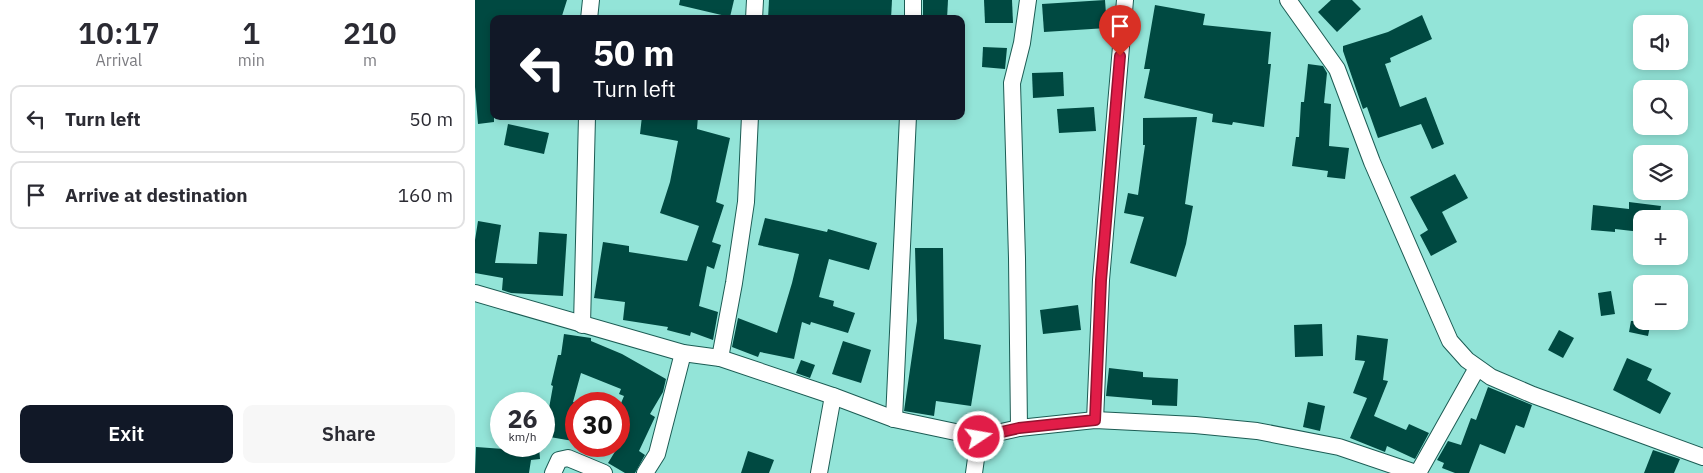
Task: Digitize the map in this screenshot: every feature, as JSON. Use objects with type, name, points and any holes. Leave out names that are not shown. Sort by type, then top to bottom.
[{"type":"street","points":[[589,15],[591,0]]},
{"type":"street","points":[[754,15],[755,0]]},
{"type":"street","points":[[913,0],[913,15]]},
{"type":"street","points":[[1019,428],[1012,83],[1023,43],[1028,0]]},
{"type":"street","points":[[1095,420],[1101,280],[1125,0]]},
{"type":"street","points":[[1288,0],[1337,69],[1372,162],[1450,341],[1467,360],[1491,377],[1533,395],[1703,457]]},
{"type":"street","points":[[582,326],[587,120]]},
{"type":"street","points":[[720,358],[746,202],[749,120]]},
{"type":"street","points":[[894,419],[908,120]]},
{"type":"street","points":[[475,293],[523,306],[582,326],[683,353],[720,358],[833,396],[894,419],[979,437],[1019,428],[1095,420],[1257,431],[1339,447],[1417,473],[1477,368]]},
{"type":"street","points":[[645,473],[657,454],[683,353]]},
{"type":"street","points":[[819,473],[833,396]]},
{"type":"street","points":[[974,473],[979,437]]},
{"type":"street","points":[[553,473],[559,460],[569,458],[604,473]]},
{"type":"building","points":[[475,0],[567,0],[562,15],[490,15],[490,120],[494,120],[494,122],[478,124],[475,87]]},
{"type":"building","points":[[680,0],[734,0],[730,15],[722,15],[679,5]]},
{"type":"building","points":[[769,0],[892,0],[891,15],[768,15]]},
{"type":"building","points":[[923,0],[948,0],[947,15],[923,15]]},
{"type":"building","points":[[984,0],[1012,0],[1013,23],[985,23]]},
{"type":"building","points":[[1105,0],[1107,28],[1044,32],[1042,4]]},
{"type":"building","points":[[1331,0],[1352,0],[1361,9],[1337,32],[1318,12]]},
{"type":"building","points":[[1155,5],[1205,14],[1203,25],[1271,32],[1268,64],[1271,64],[1264,127],[1233,122],[1232,125],[1212,122],[1213,114],[1144,98],[1150,69],[1144,69]]},
{"type":"building","points":[[1422,15],[1432,39],[1390,58],[1391,62],[1385,64],[1400,107],[1426,97],[1444,144],[1432,149],[1421,124],[1378,138],[1367,107],[1363,109],[1343,51],[1343,46],[1388,32]]},
{"type":"building","points":[[983,47],[1007,48],[1005,69],[982,67]]},
{"type":"building","points":[[1308,64],[1323,66],[1327,73],[1324,103],[1331,104],[1329,146],[1349,148],[1345,179],[1327,177],[1328,171],[1292,166],[1296,137],[1299,137],[1301,102],[1304,102]]},
{"type":"building","points":[[1063,72],[1064,96],[1033,98],[1032,73]]},
{"type":"building","points":[[1094,107],[1096,131],[1059,133],[1057,109]]},
{"type":"building","points":[[1197,117],[1185,204],[1193,206],[1186,244],[1176,277],[1130,263],[1144,217],[1124,213],[1128,193],[1138,195],[1145,145],[1143,145],[1143,118]]},
{"type":"building","points":[[642,120],[698,120],[697,129],[730,138],[716,202],[724,205],[712,242],[721,245],[714,269],[707,266],[699,306],[718,312],[713,340],[691,332],[690,336],[667,330],[668,327],[623,320],[625,302],[594,298],[603,242],[629,246],[629,252],[687,261],[699,226],[660,213],[670,182],[678,141],[640,134]]},
{"type":"building","points":[[508,124],[549,133],[544,154],[504,145]]},
{"type":"building","points":[[1455,174],[1468,198],[1442,212],[1457,242],[1431,256],[1420,235],[1428,230],[1410,197]]},
{"type":"building","points":[[1629,202],[1661,206],[1660,210],[1633,210],[1633,231],[1615,229],[1615,232],[1591,230],[1593,205],[1629,209]]},
{"type":"building","points":[[765,218],[827,232],[828,229],[877,243],[869,270],[829,259],[819,297],[834,301],[833,306],[855,313],[848,333],[811,322],[810,325],[802,322],[794,359],[760,352],[758,357],[732,347],[738,318],[777,333],[792,283],[799,254],[758,245]]},
{"type":"building","points":[[478,221],[501,225],[495,263],[537,264],[539,232],[567,234],[563,296],[511,293],[502,290],[503,278],[475,273],[475,240]]},
{"type":"building","points":[[915,248],[943,248],[944,339],[981,345],[971,406],[936,401],[934,416],[904,411],[917,321]]},
{"type":"building","points":[[1611,291],[1615,314],[1601,316],[1598,293]]},
{"type":"building","points":[[1078,305],[1081,330],[1043,334],[1040,310]]},
{"type":"building","points":[[1631,321],[1633,321],[1633,330],[1649,330],[1648,336],[1629,332]]},
{"type":"building","points":[[1322,324],[1323,356],[1295,357],[1294,325]]},
{"type":"building","points":[[1559,330],[1574,338],[1563,358],[1548,350]]},
{"type":"building","points":[[564,334],[591,338],[591,341],[622,354],[666,379],[663,392],[650,414],[655,417],[639,451],[645,455],[635,473],[625,473],[608,463],[612,457],[630,457],[630,392],[620,392],[621,389],[581,373],[576,392],[565,392],[565,440],[555,438],[555,392],[552,392],[553,386],[551,385],[558,355],[561,355]]},
{"type":"building","points":[[1357,335],[1388,339],[1383,380],[1388,381],[1374,416],[1406,430],[1409,424],[1429,433],[1415,459],[1387,446],[1385,452],[1350,438],[1367,398],[1353,393],[1365,361],[1355,360]]},
{"type":"building","points":[[843,341],[871,350],[861,383],[832,374]]},
{"type":"building","points":[[1627,358],[1652,369],[1647,380],[1671,393],[1660,414],[1613,390]]},
{"type":"building","points":[[801,360],[815,365],[810,378],[796,373]]},
{"type":"building","points":[[1109,368],[1143,372],[1143,377],[1178,379],[1177,406],[1152,405],[1152,400],[1106,396]]},
{"type":"building","points":[[1488,387],[1532,405],[1524,428],[1516,425],[1505,454],[1480,444],[1469,473],[1455,473],[1442,468],[1444,463],[1437,460],[1448,441],[1461,445],[1471,418],[1476,420]]},
{"type":"building","points":[[1308,402],[1325,406],[1320,431],[1303,427]]},
{"type":"building","points":[[476,447],[490,448],[490,457],[540,457],[540,459],[531,460],[529,473],[475,473]]},
{"type":"building","points":[[1653,450],[1680,459],[1674,473],[1644,473]]},
{"type":"building","points":[[748,451],[774,460],[769,473],[741,473]]},
{"type":"route","points":[[979,437],[1019,428],[1095,420],[1101,280],[1120,56]]}]
